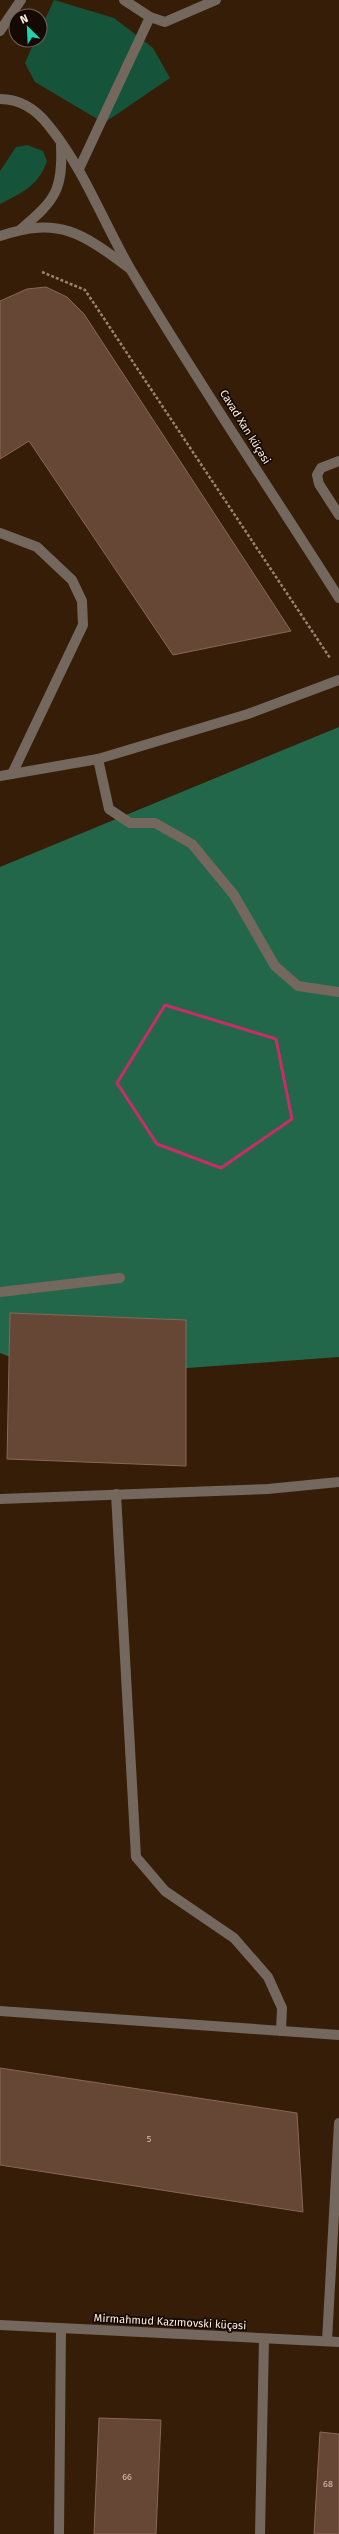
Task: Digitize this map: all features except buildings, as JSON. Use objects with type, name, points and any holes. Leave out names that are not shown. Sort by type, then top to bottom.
[{"type":"street","points":[[0,31],[21,0]]},
{"type":"street","points":[[124,0],[150,17],[165,22],[216,0]]},
{"type":"street","points":[[79,169],[150,17]]},
{"type":"street","name":"Cavad Xan küçəsi","points":[[0,99],[13,99],[36,112],[50,126],[61,145],[79,169],[130,269],[339,598]]},
{"type":"street","points":[[22,229],[41,213],[57,190],[62,172],[61,145]]},
{"type":"street","points":[[0,236],[22,229],[50,226],[71,231],[94,242],[130,269]]},
{"type":"street","points":[[339,461],[321,468],[317,475],[319,484],[339,515]]},
{"type":"street","points":[[0,533],[37,547],[72,580],[82,601],[83,625],[12,774]]},
{"type":"street","points":[[0,776],[98,759],[248,714],[339,680]]},
{"type":"street","points":[[98,759],[109,809],[130,823],[155,823],[192,844],[234,895],[275,966],[298,986],[339,992]]},
{"type":"street","points":[[0,1292],[120,1278]]},
{"type":"street","points":[[0,1499],[268,1489],[339,1482]]},
{"type":"street","points":[[116,1494],[136,1857],[165,1891],[234,1938],[268,1977],[282,2008],[281,2031]]},
{"type":"street","points":[[0,2011],[339,2035]]},
{"type":"street","points":[[327,2341],[339,2123]]},
{"type":"street","name":"Mirmahmud Kazımovski küçəsi","points":[[0,2325],[339,2342]]},
{"type":"street","points":[[59,2534],[61,2328]]},
{"type":"street","points":[[260,2534],[264,2339]]},
{"type":"path","points":[[42,272],[85,290],[335,665]]},
{"type":"highlighted area","points":[[165,1005],[276,1039],[292,1119],[221,1168],[157,1144],[117,1083]]},
{"type":"green space","points":[[54,0],[114,18],[153,48],[170,78],[104,123],[35,82],[25,63],[32,48],[48,48],[48,13]]},
{"type":"green space","points":[[27,145],[43,151],[47,161],[44,169],[29,187],[0,204],[0,171],[16,147]]},
{"type":"green space","points":[[339,727],[339,1357],[63,1377],[0,1353],[0,867]]}]
